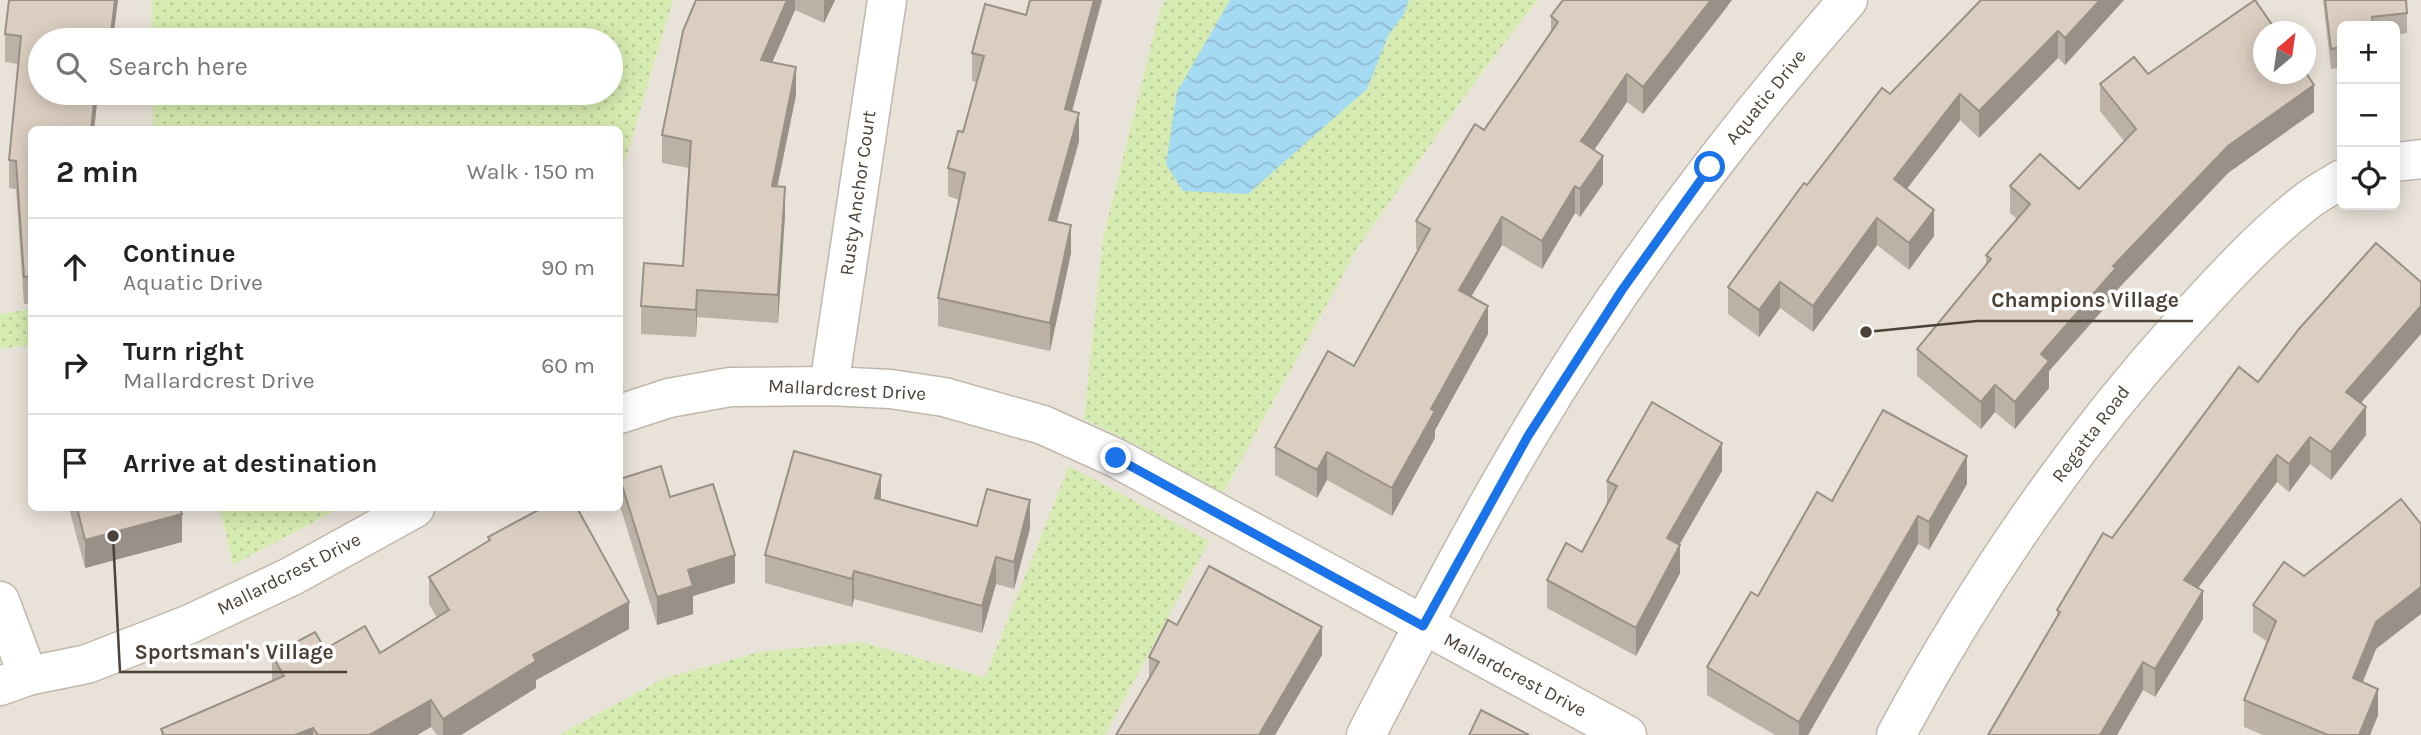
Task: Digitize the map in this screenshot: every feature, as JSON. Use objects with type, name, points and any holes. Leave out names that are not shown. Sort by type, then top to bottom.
[{"type":"street","name":"Rusty Anchor Court","points":[[829,386],[887,0]]},
{"type":"street","name":"Aquatic Drive","points":[[1366,735],[1528,436],[1622,290],[1710,167],[1790,66],[1848,0]]},
{"type":"street","points":[[2400,161],[2421,159]]},
{"type":"street","name":"Regatta Road","points":[[1896,735],[1933,666],[2034,508],[2135,376],[2231,270],[2307,201],[2337,182]]},
{"type":"street","name":"Mallardcrest Drive","points":[[623,413],[669,398],[730,387],[829,386],[890,389],[944,397],[1043,425],[1116,458],[1627,735]]},
{"type":"street","name":"Mallardcrest Drive","points":[[14,681],[87,664],[190,624],[292,576],[410,511]]},
{"type":"street","points":[[0,601],[14,681]]},
{"type":"shaded area","points":[[0,0],[152,0],[152,28],[28,28],[28,105],[153,105],[153,126],[28,126],[28,309],[0,314]]},
{"type":"shaded area","points":[[673,0],[1165,0],[1158,17],[1103,238],[1084,419],[1223,493],[1360,244],[1485,68],[1538,0],[2421,0],[2421,735],[1105,735],[1208,541],[985,677],[863,642],[662,679],[559,735],[0,735],[0,349],[28,345],[28,511],[221,511],[233,565],[334,511],[623,511],[623,168]]},
{"type":"green space","points":[[152,0],[673,0],[623,168],[623,126],[153,126],[153,105],[623,105],[623,28],[152,28]]},
{"type":"green space","points":[[1165,0],[1538,0],[1485,68],[1360,244],[1223,493],[1084,419],[1103,238],[1158,17]]},
{"type":"green space","points":[[28,309],[28,345],[0,349],[0,314]]},
{"type":"green space","points":[[1069,466],[1209,541],[1105,735],[559,735],[662,679],[760,652],[863,642],[985,677]]},
{"type":"green space","points":[[221,511],[334,511],[233,565]]},
{"type":"water","points":[[1230,0],[1409,0],[1404,14],[1389,34],[1367,89],[1248,194],[1183,191],[1166,164],[1177,92]]},
{"type":"building","points":[[9,0],[115,0],[112,28],[28,28],[28,105],[94,105],[91,126],[28,126],[28,276],[24,277],[16,161],[9,160],[21,36],[5,34]]},
{"type":"building","points":[[696,0],[787,0],[761,60],[796,67],[772,186],[785,187],[778,295],[697,290],[696,310],[641,306],[644,263],[683,266],[691,141],[662,135],[683,31]]},
{"type":"building","points":[[1030,0],[1094,0],[1065,109],[1079,113],[1049,220],[1071,225],[1050,323],[938,298],[965,173],[948,168],[958,131],[963,132],[984,56],[972,53],[985,4],[1026,15]]},
{"type":"building","points":[[1563,0],[1711,0],[1643,87],[1627,74],[1581,141],[1603,156],[1580,189],[1575,186],[1542,241],[1502,217],[1459,290],[1488,306],[1431,409],[1435,411],[1392,488],[1327,452],[1317,470],[1275,447],[1328,351],[1354,366],[1430,229],[1416,221],[1475,124],[1484,130],[1558,22],[1551,16]]},
{"type":"building","points":[[1981,0],[2100,0],[2065,38],[2058,31],[1979,111],[1960,94],[1894,179],[1934,210],[1909,243],[1877,218],[1813,306],[1780,282],[1759,310],[1728,287],[1804,183],[1807,185],[1882,88],[1890,94]]},
{"type":"building","points":[[2255,0],[2269,21],[2253,21],[2253,84],[2314,85],[2228,146],[2113,266],[2116,268],[2041,354],[2049,361],[2015,402],[1995,385],[1981,402],[1917,349],[1991,259],[1986,255],[2030,204],[2010,186],[2040,154],[2079,189],[2136,129],[2100,84],[2134,57],[2148,74]]},
{"type":"building","points":[[2325,0],[2406,0],[2407,13],[2372,17],[2372,21],[2337,21],[2337,48],[2331,49]]},
{"type":"building","points":[[2376,243],[2421,282],[2421,306],[2346,392],[2366,407],[2331,452],[2310,437],[2289,464],[2277,455],[2184,580],[2203,591],[2155,669],[2143,662],[2100,735],[1988,735],[2103,533],[2112,538],[2239,367],[2258,382],[2299,329]]},
{"type":"building","points":[[1652,402],[1722,443],[1667,538],[1680,545],[1636,628],[1547,580],[1566,543],[1582,552],[1617,486],[1607,481]]},
{"type":"building","points":[[1883,410],[1967,456],[1929,522],[1918,516],[1799,722],[1707,667],[1751,592],[1758,596],[1817,492],[1832,501]]},
{"type":"building","points":[[794,451],[881,475],[875,498],[977,526],[987,489],[1030,500],[1014,562],[996,557],[982,606],[854,571],[852,579],[765,555]]},
{"type":"building","points":[[661,466],[670,497],[713,484],[735,555],[688,570],[693,586],[657,597],[623,489],[623,478]]},
{"type":"building","points":[[2401,499],[2421,524],[2421,587],[2376,622],[2353,678],[2378,689],[2359,735],[2328,735],[2244,700],[2276,621],[2253,605],[2284,562],[2304,576]]},
{"type":"building","points":[[78,511],[181,511],[182,514],[85,540]]},
{"type":"building","points":[[536,511],[579,511],[629,602],[533,655],[536,661],[443,719],[431,700],[369,735],[318,735],[313,728],[295,735],[164,735],[161,729],[284,676],[272,655],[315,632],[325,649],[365,626],[380,653],[449,610],[429,577],[490,540],[488,537]]},
{"type":"building","points":[[1209,566],[1322,627],[1259,735],[1116,735],[1159,662],[1149,657],[1168,620],[1177,625]]},
{"type":"building","points":[[1481,710],[1529,735],[1469,735]]},
{"type":"place","name":"Champions Village","points":[[1866,332]]},
{"type":"place","name":"Sportsman's Village","points":[[113,536]]},
{"type":"route","points":[[1116,458],[1423,626],[1528,436],[1622,290],[1710,167]]}]
